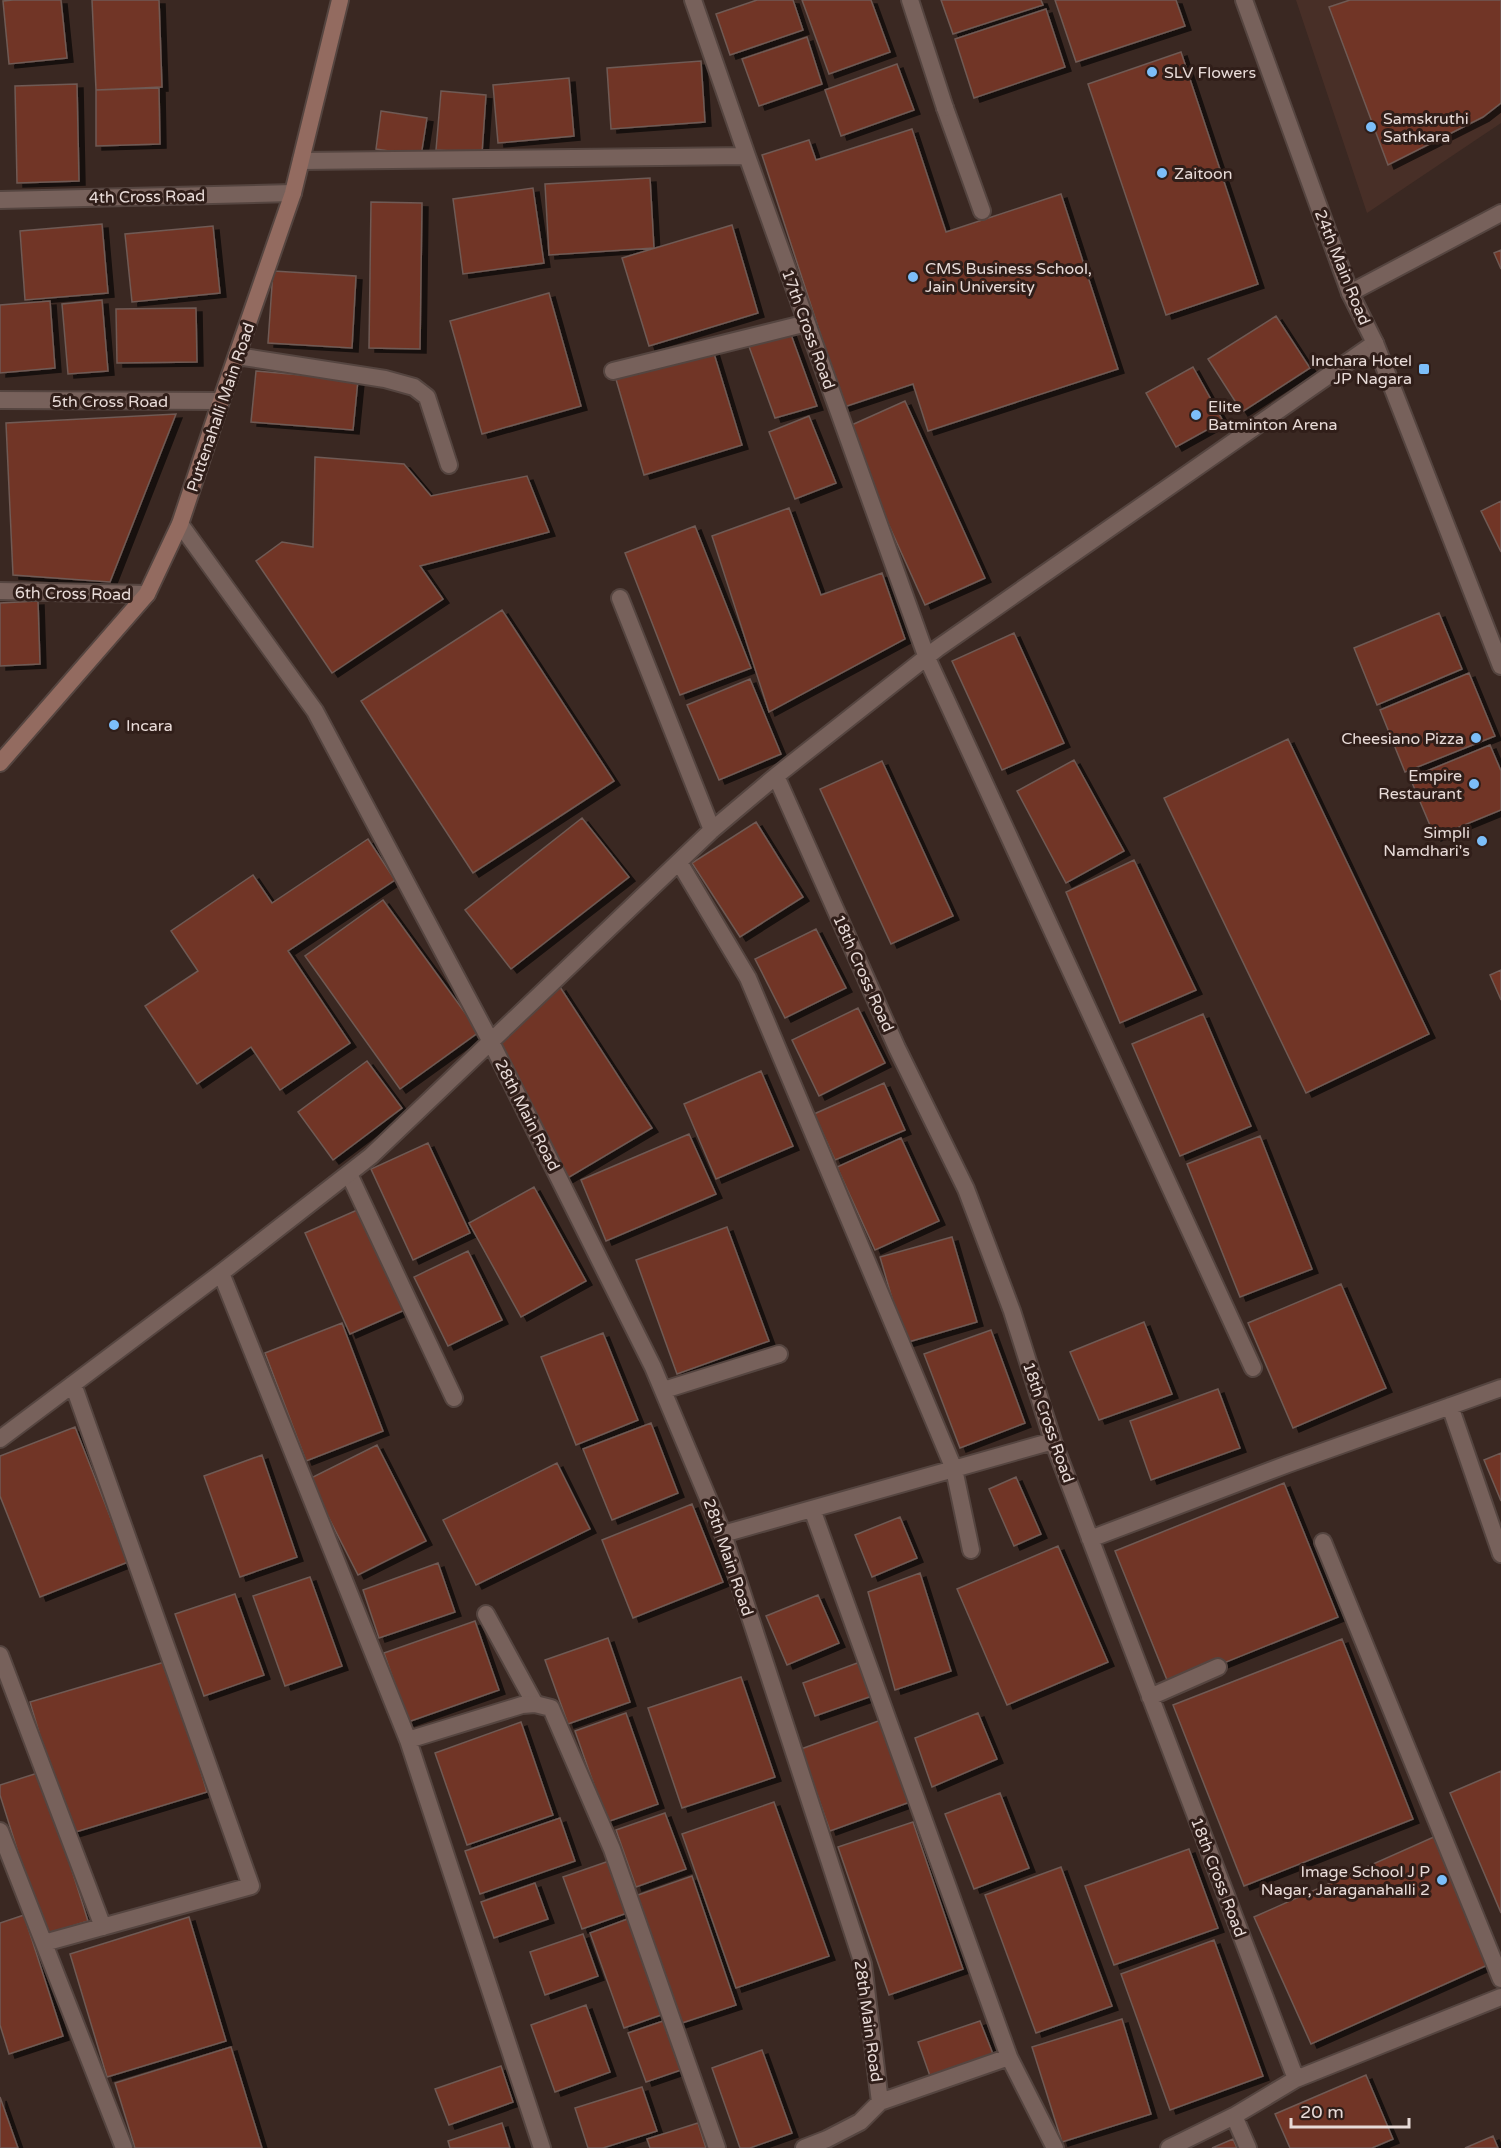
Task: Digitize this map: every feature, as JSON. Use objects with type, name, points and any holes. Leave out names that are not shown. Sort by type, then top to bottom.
[{"type":"main road","name":"Puttenahalli Main Road","points":[[0,763],[147,594],[180,524],[293,193],[340,0]]},
{"type":"street","name":"17th Cross Road","points":[[693,0],[927,657],[1253,1368]]},
{"type":"street","points":[[910,0],[982,211]]},
{"type":"street","name":"24th Main Road","points":[[1244,0],[1350,293],[1375,343],[1501,666]]},
{"type":"street","points":[[301,161],[747,156]]},
{"type":"street","name":"4th Cross Road","points":[[0,200],[293,193]]},
{"type":"street","points":[[1350,293],[1501,213]]},
{"type":"street","points":[[613,371],[807,323]]},
{"type":"street","points":[[0,1439],[221,1274],[371,1156],[712,830],[776,776],[927,657],[1375,343]]},
{"type":"street","points":[[237,356],[386,379],[414,387],[427,397],[449,465]]},
{"type":"street","name":"5th Cross Road","points":[[0,400],[221,401]]},
{"type":"street","name":"28th Main Road","points":[[180,524],[315,711],[491,1042],[664,1390],[723,1534],[863,1964],[880,2102]]},
{"type":"street","name":"6th Cross Road","points":[[0,591],[147,594]]},
{"type":"street","points":[[620,598],[712,830]]},
{"type":"street","name":"18th Cross Road","points":[[776,776],[897,1048],[966,1189],[1012,1311],[1053,1441],[1296,2079]]},
{"type":"street","points":[[678,862],[748,978],[954,1469],[971,1550]]},
{"type":"street","points":[[349,1174],[454,1398]]},
{"type":"street","points":[[221,1274],[408,1740],[542,2148]]},
{"type":"street","points":[[664,1390],[778,1354]]},
{"type":"street","points":[[44,1943],[251,1886],[73,1384]]},
{"type":"street","points":[[1090,1539],[1288,1464],[1501,1388]]},
{"type":"street","points":[[1450,1406],[1501,1554]]},
{"type":"street","points":[[723,1534],[1053,1441]]},
{"type":"street","points":[[812,1509],[1009,2057],[1055,2148]]},
{"type":"street","points":[[1323,1542],[1501,1979]]},
{"type":"street","points":[[486,1614],[536,1704]]},
{"type":"street","points":[[0,1655],[104,1927]]},
{"type":"street","points":[[1150,1697],[1218,1667]]},
{"type":"street","points":[[408,1740],[522,1705],[536,1704],[551,1708],[612,1849],[717,2148]]},
{"type":"street","points":[[0,1831],[124,2148]]},
{"type":"street","points":[[1168,2148],[1234,2116],[1296,2079],[1501,1997]]},
{"type":"street","points":[[804,2148],[860,2122],[880,2102],[1009,2057]]},
{"type":"street","points":[[1234,2116],[1248,2148]]},
{"type":"shaded area","points":[[1296,0],[1501,0],[1501,123],[1367,213]]},
{"type":"building","points":[[61,0],[67,58],[9,64],[3,1]]},
{"type":"building","points":[[92,0],[159,0],[162,87],[96,90]]},
{"type":"building","points":[[757,0],[793,0],[803,30],[730,55],[716,14]]},
{"type":"building","points":[[802,0],[871,0],[890,52],[829,74]]},
{"type":"building","points":[[941,0],[1041,0],[1043,5],[953,34]]},
{"type":"building","points":[[1055,0],[1176,0],[1185,26],[1076,62]]},
{"type":"building","points":[[1350,0],[1501,0],[1501,103],[1483,117],[1388,165],[1329,7]]},
{"type":"building","points":[[1046,9],[1065,67],[974,98],[955,39]]},
{"type":"building","points":[[807,37],[822,84],[759,106],[742,59]]},
{"type":"building","points":[[1181,52],[1258,284],[1166,315],[1088,84]]},
{"type":"building","points":[[701,61],[705,122],[611,129],[607,68]]},
{"type":"building","points":[[897,64],[914,110],[841,136],[825,90]]},
{"type":"building","points":[[569,78],[574,136],[498,143],[493,85]]},
{"type":"building","points":[[77,84],[79,181],[17,183],[15,86]]},
{"type":"building","points":[[159,88],[160,144],[96,146],[96,90]]},
{"type":"building","points":[[441,91],[486,95],[482,153],[436,150]]},
{"type":"building","points":[[381,111],[427,118],[421,156],[376,149]]},
{"type":"building","points":[[912,129],[946,232],[1061,194],[1118,369],[928,431],[913,384],[844,407],[762,155],[809,140],[816,160]]},
{"type":"building","points":[[650,178],[654,248],[549,255],[545,184]]},
{"type":"building","points":[[533,188],[544,263],[463,274],[453,199]]},
{"type":"building","points":[[371,202],[422,203],[420,349],[369,348]]},
{"type":"building","points":[[102,224],[108,293],[25,300],[20,231]]},
{"type":"building","points":[[732,225],[758,313],[649,346],[622,258]]},
{"type":"building","points":[[213,226],[220,293],[132,302],[125,234]]},
{"type":"building","points":[[1501,250],[1501,269],[1494,253]]},
{"type":"building","points":[[273,271],[356,276],[352,348],[268,343]]},
{"type":"building","points":[[549,293],[581,406],[482,434],[450,321]]},
{"type":"building","points":[[102,300],[108,371],[68,374],[62,304]]},
{"type":"building","points":[[50,301],[55,368],[0,373],[0,305]]},
{"type":"building","points":[[196,308],[197,362],[117,363],[116,309]]},
{"type":"building","points":[[1276,316],[1310,368],[1242,412],[1208,359]]},
{"type":"building","points":[[789,329],[817,406],[775,418],[747,341]]},
{"type":"building","points":[[712,347],[742,445],[644,475],[615,376]]},
{"type":"building","points":[[1193,367],[1223,421],[1176,447],[1146,393]]},
{"type":"building","points":[[256,371],[358,380],[353,430],[251,422]]},
{"type":"building","points":[[905,401],[985,578],[925,605],[845,428]]},
{"type":"building","points":[[176,414],[110,582],[13,575],[6,423]]},
{"type":"building","points":[[809,416],[836,483],[795,499],[769,432]]},
{"type":"building","points":[[315,457],[404,464],[431,496],[527,476],[549,532],[420,566],[443,599],[332,673],[256,561],[282,542],[313,547]]},
{"type":"building","points":[[1501,501],[1501,552],[1481,511]]},
{"type":"building","points":[[789,508],[821,595],[882,573],[905,639],[769,712],[712,536]]},
{"type":"building","points":[[695,526],[751,668],[680,695],[625,553]]},
{"type":"building","points":[[38,601],[40,664],[0,666],[0,603]]},
{"type":"building","points":[[502,610],[614,781],[473,873],[361,701]]},
{"type":"building","points":[[1439,613],[1462,669],[1377,705],[1354,648]]},
{"type":"building","points":[[1014,633],[1064,743],[1002,770],[952,661]]},
{"type":"building","points":[[1469,673],[1495,736],[1405,772],[1380,710]]},
{"type":"building","points":[[750,679],[781,754],[719,780],[687,705]]},
{"type":"building","points":[[1288,739],[1429,1034],[1306,1093],[1164,798]]},
{"type":"building","points":[[1490,745],[1501,771],[1501,810],[1435,837],[1410,778]]},
{"type":"building","points":[[1074,760],[1124,851],[1066,883],[1017,791]]},
{"type":"building","points":[[882,761],[953,916],[891,944],[820,789]]},
{"type":"building","points":[[582,818],[629,877],[511,969],[465,910]]},
{"type":"building","points":[[756,822],[803,897],[740,937],[692,863]]},
{"type":"building","points":[[368,839],[395,880],[288,951],[350,1043],[280,1090],[251,1047],[197,1084],[145,1006],[198,971],[171,931],[253,875],[272,903]]},
{"type":"building","points":[[1134,860],[1196,990],[1120,1023],[1066,892]]},
{"type":"building","points":[[383,900],[479,1032],[400,1089],[305,956]]},
{"type":"building","points":[[816,929],[846,988],[785,1018],[755,959]]},
{"type":"building","points":[[1501,970],[1501,1000],[1490,975]]},
{"type":"building","points":[[560,987],[652,1128],[566,1179],[496,1045]]},
{"type":"building","points":[[858,1008],[885,1063],[819,1096],[792,1040]]},
{"type":"building","points":[[1203,1014],[1251,1126],[1180,1156],[1132,1044]]},
{"type":"building","points":[[367,1061],[402,1108],[333,1160],[298,1112]]},
{"type":"building","points":[[761,1071],[793,1146],[716,1179],[684,1104]]},
{"type":"building","points":[[884,1083],[905,1130],[835,1160],[814,1114]]},
{"type":"building","points":[[689,1134],[716,1194],[606,1241],[581,1180]]},
{"type":"building","points":[[1260,1136],[1312,1269],[1240,1297],[1187,1164]]},
{"type":"building","points":[[901,1138],[939,1221],[875,1250],[837,1167]]},
{"type":"building","points":[[428,1143],[470,1233],[413,1260],[371,1169]]},
{"type":"building","points":[[534,1187],[586,1281],[521,1317],[469,1223]]},
{"type":"building","points":[[364,1207],[409,1308],[350,1334],[305,1233]]},
{"type":"building","points":[[727,1227],[769,1341],[677,1374],[636,1260]]},
{"type":"building","points":[[952,1237],[977,1322],[905,1343],[880,1257]]},
{"type":"building","points":[[468,1251],[502,1320],[448,1346],[414,1277]]},
{"type":"building","points":[[1341,1284],[1386,1388],[1293,1428],[1248,1323]]},
{"type":"building","points":[[1144,1322],[1172,1394],[1099,1420],[1070,1352]]},
{"type":"building","points":[[342,1323],[383,1431],[306,1461],[265,1353]]},
{"type":"building","points":[[991,1330],[1025,1423],[960,1448],[924,1354]]},
{"type":"building","points":[[603,1333],[638,1420],[576,1445],[541,1357]]},
{"type":"building","points":[[1218,1389],[1240,1448],[1151,1480],[1130,1421]]},
{"type":"building","points":[[651,1423],[678,1493],[612,1520],[583,1449]]},
{"type":"building","points":[[75,1427],[128,1562],[40,1597],[0,1496],[0,1456]]},
{"type":"building","points":[[377,1445],[426,1541],[358,1575],[309,1479]]},
{"type":"building","points":[[1501,1453],[1501,1501],[1484,1460]]},
{"type":"building","points":[[262,1455],[297,1557],[240,1577],[204,1476]]},
{"type":"building","points":[[557,1463],[590,1529],[476,1585],[443,1520]]},
{"type":"building","points":[[1016,1477],[1041,1534],[1014,1546],[989,1489]]},
{"type":"building","points":[[1284,1483],[1338,1617],[1169,1685],[1115,1551]]},
{"type":"building","points":[[692,1504],[723,1582],[633,1618],[602,1540]]},
{"type":"building","points":[[900,1517],[917,1558],[872,1577],[855,1535]]},
{"type":"building","points":[[1058,1546],[1108,1662],[1007,1705],[957,1589]]},
{"type":"building","points":[[438,1563],[455,1612],[379,1638],[363,1590]]},
{"type":"building","points":[[920,1573],[951,1671],[895,1690],[868,1592]]},
{"type":"building","points":[[310,1577],[342,1666],[285,1686],[253,1596]]},
{"type":"building","points":[[235,1594],[264,1675],[204,1696],[175,1614]]},
{"type":"building","points":[[818,1595],[839,1643],[787,1665],[766,1616]]},
{"type":"building","points":[[475,1621],[499,1690],[408,1722],[384,1653]]},
{"type":"building","points":[[608,1638],[630,1702],[568,1724],[545,1660]]},
{"type":"building","points":[[1342,1639],[1413,1819],[1244,1886],[1173,1705]]},
{"type":"building","points":[[168,1661],[207,1792],[69,1834],[30,1702]]},
{"type":"building","points":[[860,1662],[872,1696],[815,1716],[803,1683]]},
{"type":"building","points":[[741,1677],[775,1777],[682,1808],[648,1708]]},
{"type":"building","points":[[626,1713],[658,1804],[607,1822],[575,1731]]},
{"type":"building","points":[[978,1713],[997,1759],[932,1787],[915,1738]]},
{"type":"building","points":[[881,1720],[910,1802],[830,1831],[801,1749]]},
{"type":"building","points":[[521,1722],[553,1815],[467,1845],[435,1753]]},
{"type":"building","points":[[1501,1771],[1501,1913],[1450,1793]]},
{"type":"building","points":[[41,1772],[88,1921],[44,1935],[0,1795],[0,1785]]},
{"type":"building","points":[[1000,1793],[1029,1868],[974,1889],[945,1814]]},
{"type":"building","points":[[774,1802],[829,1956],[736,1988],[682,1834]]},
{"type":"building","points":[[665,1813],[686,1869],[636,1887],[616,1830]]},
{"type":"building","points":[[560,1818],[575,1861],[480,1894],[465,1851]]},
{"type":"building","points":[[913,1822],[963,1969],[889,1995],[838,1847]]},
{"type":"building","points":[[1436,1836],[1492,1963],[1311,2044],[1254,1917]]},
{"type":"building","points":[[1189,1849],[1218,1928],[1114,1965],[1085,1886]]},
{"type":"building","points":[[612,1860],[630,1912],[582,1929],[563,1877]]},
{"type":"building","points":[[1061,1867],[1112,2006],[1036,2033],[985,1895]]},
{"type":"building","points":[[692,1876],[736,2005],[679,2024],[635,1896]]},
{"type":"building","points":[[535,1883],[548,1919],[494,1938],[481,1902]]},
{"type":"building","points":[[24,1915],[63,2036],[9,2054],[0,2025],[0,1923]]},
{"type":"building","points":[[189,1917],[226,2041],[107,2077],[70,1954]]},
{"type":"building","points":[[630,1918],[664,2014],[624,2028],[590,1933]]},
{"type":"building","points":[[583,1934],[598,1976],[545,1995],[530,1952]]},
{"type":"building","points":[[1214,1940],[1263,2076],[1170,2110],[1121,1974]]},
{"type":"building","points":[[586,2005],[610,2072],[555,2092],[531,2025]]},
{"type":"building","points":[[1122,2019],[1151,2114],[1062,2142],[1032,2047]]},
{"type":"building","points":[[663,2021],[681,2070],[646,2082],[628,2033]]},
{"type":"building","points":[[980,2021],[993,2054],[930,2076],[918,2042]]},
{"type":"building","points":[[231,2047],[262,2148],[135,2148],[115,2083]]},
{"type":"building","points":[[762,2050],[792,2133],[750,2148],[740,2148],[712,2068]]},
{"type":"building","points":[[501,2066],[513,2102],[449,2125],[435,2089]]},
{"type":"building","points":[[1366,2075],[1393,2139],[1372,2148],[1290,2148],[1275,2114]]},
{"type":"building","points":[[642,2087],[657,2131],[603,2148],[588,2148],[575,2108]]},
{"type":"building","points":[[0,2097],[18,2148],[0,2148]]},
{"type":"building","points":[[502,2123],[510,2148],[450,2148],[448,2141]]},
{"type":"building","points":[[698,2123],[706,2148],[650,2148],[647,2139]]},
{"type":"building","points":[[1493,2136],[1498,2148],[1465,2148]]},
{"type":"building","points":[[1233,2139],[1237,2148],[1212,2148]]},
{"type":"place","name":"SLV Flowers","points":[[1152,72]]},
{"type":"place","name":"Samskruthi Sathkara","points":[[1371,127]]},
{"type":"place","name":"Zaitoon","points":[[1162,173]]},
{"type":"place","name":"CMS Business School, Jain University","points":[[913,277]]},
{"type":"place","name":"Inchara Hotel JP Nagara","points":[[1424,369]]},
{"type":"place","name":"Elite Batminton Arena","points":[[1196,415]]},
{"type":"place","name":"Incara","points":[[114,725]]},
{"type":"place","name":"Cheesiano Pizza","points":[[1476,738]]},
{"type":"place","name":"Empire Restaurant","points":[[1474,784]]},
{"type":"place","name":"Simpli Namdhari's","points":[[1482,841]]},
{"type":"place","name":"Image School J P Nagar, Jaraganahalli 2","points":[[1442,1880]]}]
